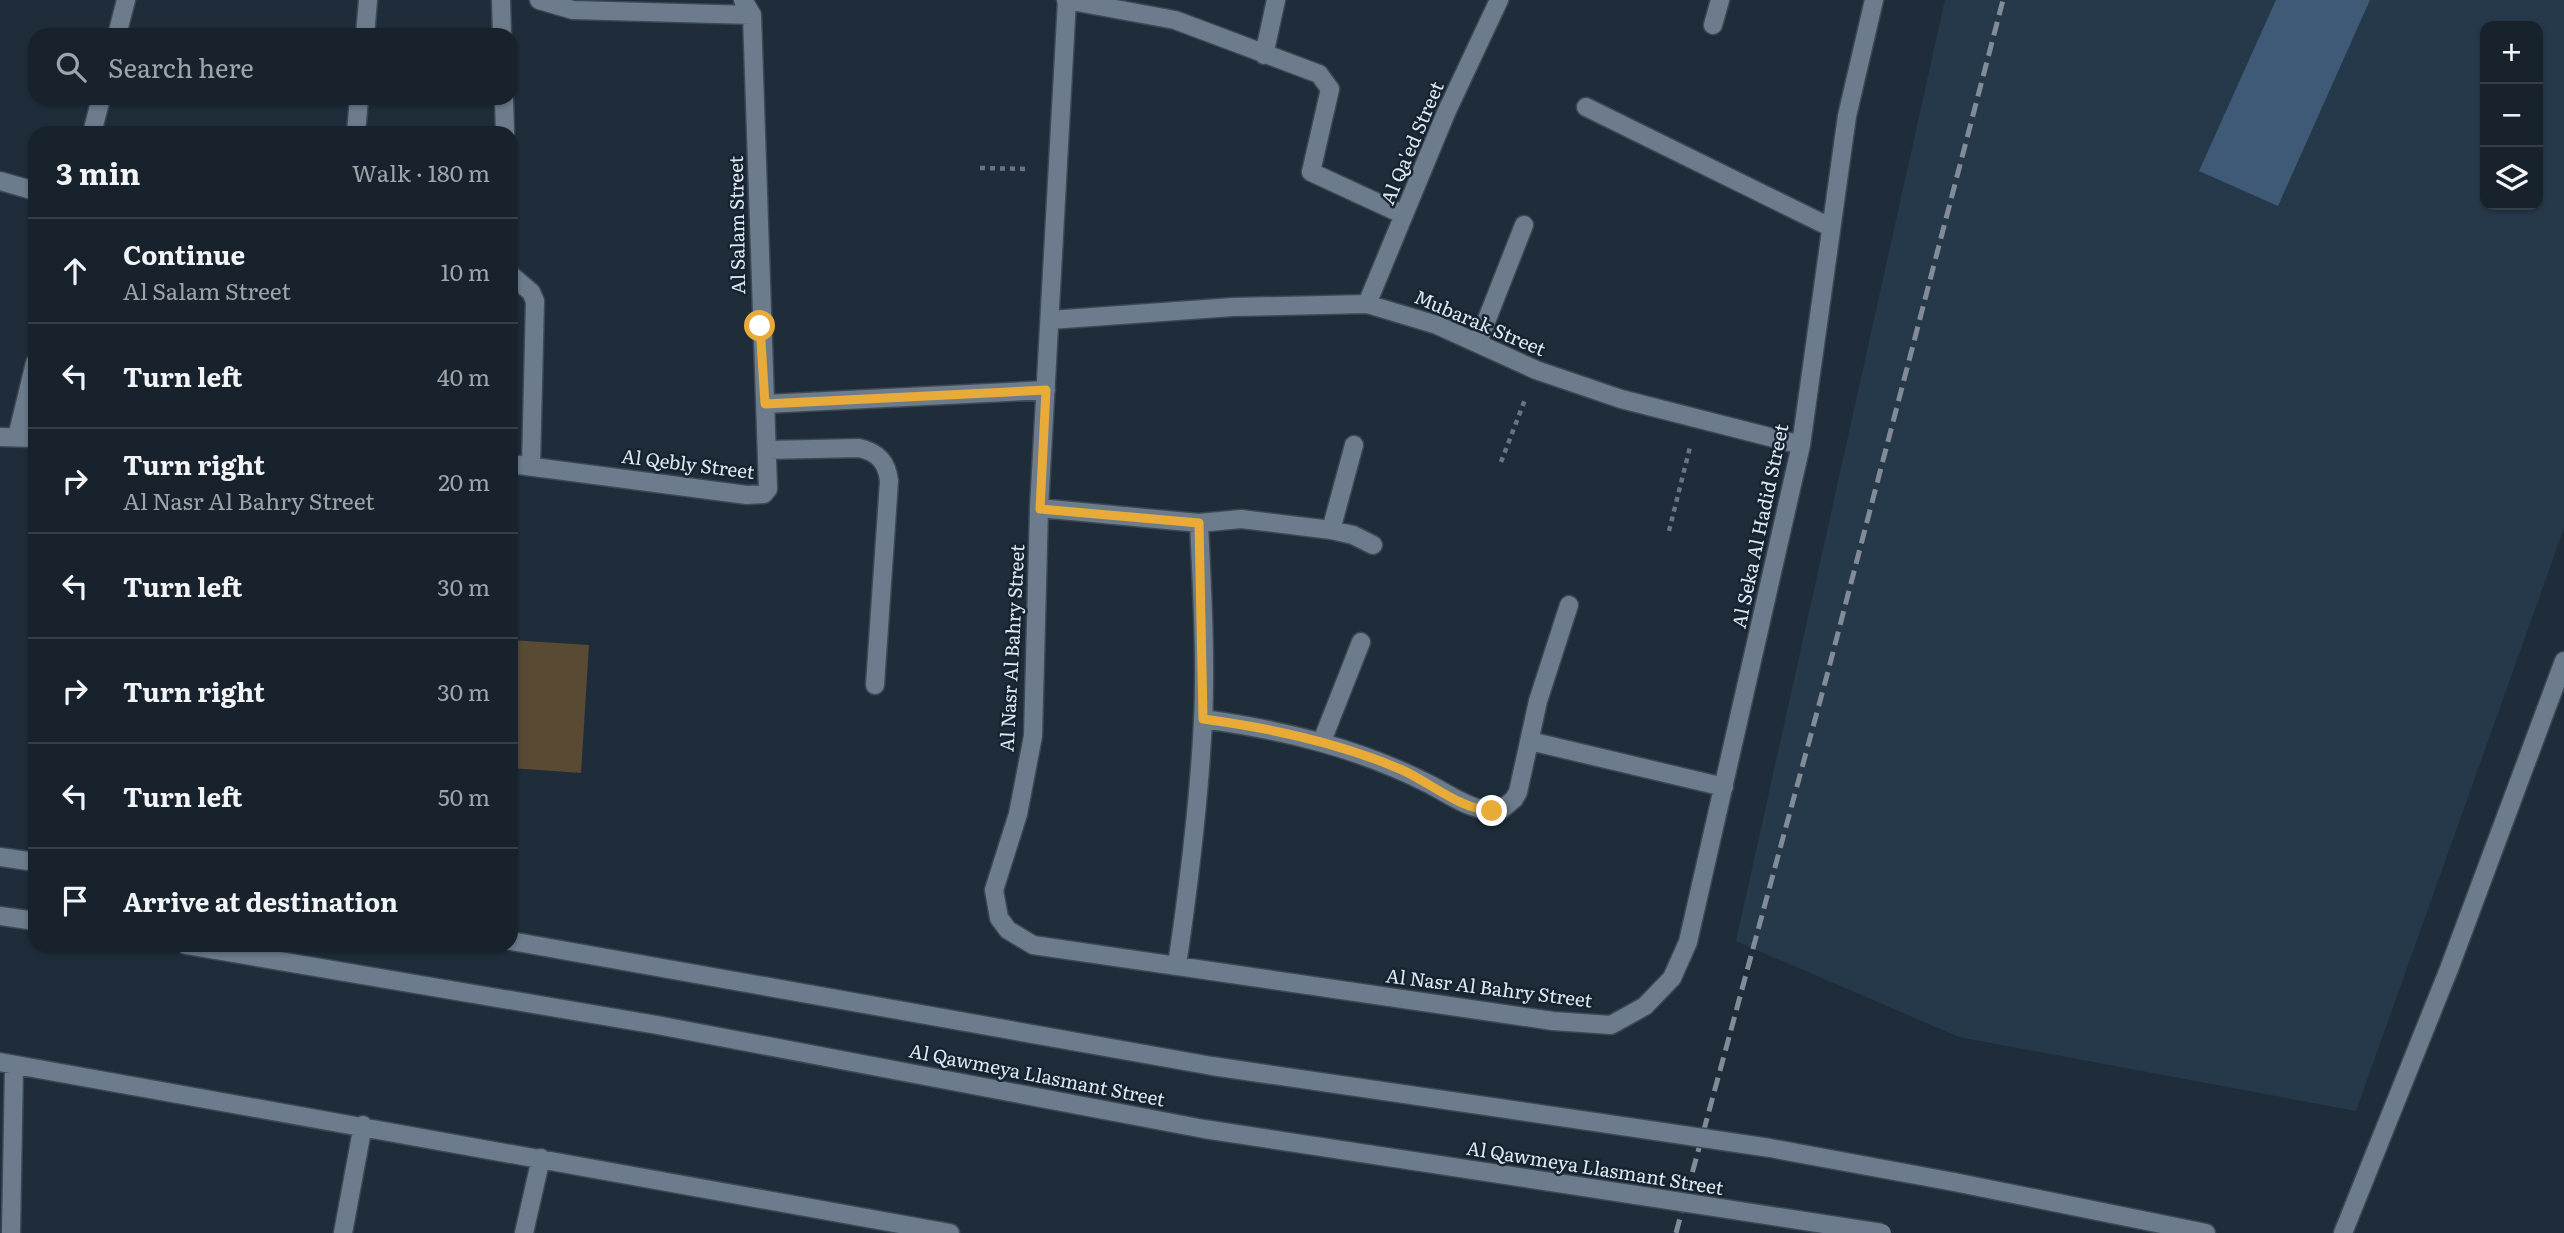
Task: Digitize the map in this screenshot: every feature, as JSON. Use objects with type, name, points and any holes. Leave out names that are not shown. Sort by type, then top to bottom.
[{"type":"street","points":[[119,28],[126,0]]},
{"type":"street","points":[[366,28],[368,0]]},
{"type":"street","points":[[501,0],[502,28]]},
{"type":"street","points":[[539,0],[573,10],[748,8]]},
{"type":"street","points":[[1066,0],[1175,20],[1319,75],[1330,89],[1311,172],[1404,215]]},
{"type":"street","name":"Al Nasr Al Bahry Street","points":[[1066,0],[1040,509],[1033,736],[1018,814],[994,890],[994,904],[1008,930],[1033,945],[1553,1021],[1611,1025]]},
{"type":"street","points":[[1264,55],[1276,0]]},
{"type":"street","name":"Al Qa'ed Street","points":[[1367,304],[1499,0]]},
{"type":"street","points":[[1713,25],[1720,0]]},
{"type":"street","name":"Al Seka Al Hadid Street","points":[[1611,1025],[1645,1006],[1672,978],[1688,942],[1801,445],[1847,116],[1874,0]]},
{"type":"street","name":"Al Salam Street","points":[[748,8],[767,450]]},
{"type":"street","points":[[94,126],[99,105]]},
{"type":"street","points":[[357,126],[358,105]]},
{"type":"street","points":[[504,105],[505,126]]},
{"type":"street","points":[[1586,107],[1830,227]]},
{"type":"street","points":[[0,181],[28,189]]},
{"type":"street","points":[[1478,342],[1524,225]]},
{"type":"street","points":[[518,283],[531,292],[535,301],[531,465]]},
{"type":"street","name":"Mubarak Street","points":[[1050,320],[1233,307],[1367,304],[1399,312],[1478,342],[1536,370],[1620,399],[1801,445]]},
{"type":"street","points":[[765,404],[1046,390]]},
{"type":"street","points":[[17,437],[28,392]]},
{"type":"street","points":[[1331,530],[1354,445]]},
{"type":"street","name":"Al Qebly Street","points":[[518,464],[747,495],[764,494],[768,489],[767,450],[869,450],[884,463],[889,481],[875,685]]},
{"type":"street","points":[[1040,509],[1199,523],[1241,519],[1331,530],[1353,535],[1373,545]]},
{"type":"street","points":[[1177,965],[1198,801],[1203,719],[1199,523]]},
{"type":"street","points":[[1203,719],[1263,727],[1322,741],[1401,770],[1475,808],[1501,810],[1514,799],[1538,701],[1569,605]]},
{"type":"street","points":[[1322,741],[1361,642]]},
{"type":"street","points":[[2343,1233],[2449,969],[2564,661]]},
{"type":"street","points":[[1530,741],[1724,787]]},
{"type":"street","points":[[0,856],[28,861]]},
{"type":"street","points":[[0,916],[28,920]]},
{"type":"street","name":"Al Qawmeya Llasmant Street","points":[[518,942],[1212,1066],[1770,1148],[2206,1233]]},
{"type":"street","name":"Al Qawmeya Llasmant Street","points":[[227,952],[657,1025],[1204,1129],[1882,1233]]},
{"type":"street","points":[[10,1233],[7,1064],[363,1125],[910,1229],[950,1233]]},
{"type":"street","points":[[343,1233],[363,1125]]},
{"type":"street","points":[[524,1233],[541,1158]]},
{"type":"path","points":[[979,168],[1058,169]]},
{"type":"path","points":[[1501,463],[1536,370]]},
{"type":"path","points":[[1669,531],[1696,419]]},
{"type":"shaded area","points":[[1945,0],[2564,0],[2564,528],[2356,1111],[1959,1037],[1736,941]]},
{"type":"shaded area","points":[[518,640],[589,645],[581,773],[518,768]]},
{"type":"building","points":[[2276,0],[2370,0],[2278,206],[2199,171]]},
{"type":"railway","points":[[1676,1233],[1826,679],[2003,0]]},
{"type":"route","points":[[760,326],[765,404],[1046,390],[1040,509],[1199,523],[1204,621],[1203,719],[1263,727],[1322,741],[1401,770],[1475,808],[1492,811]]}]
